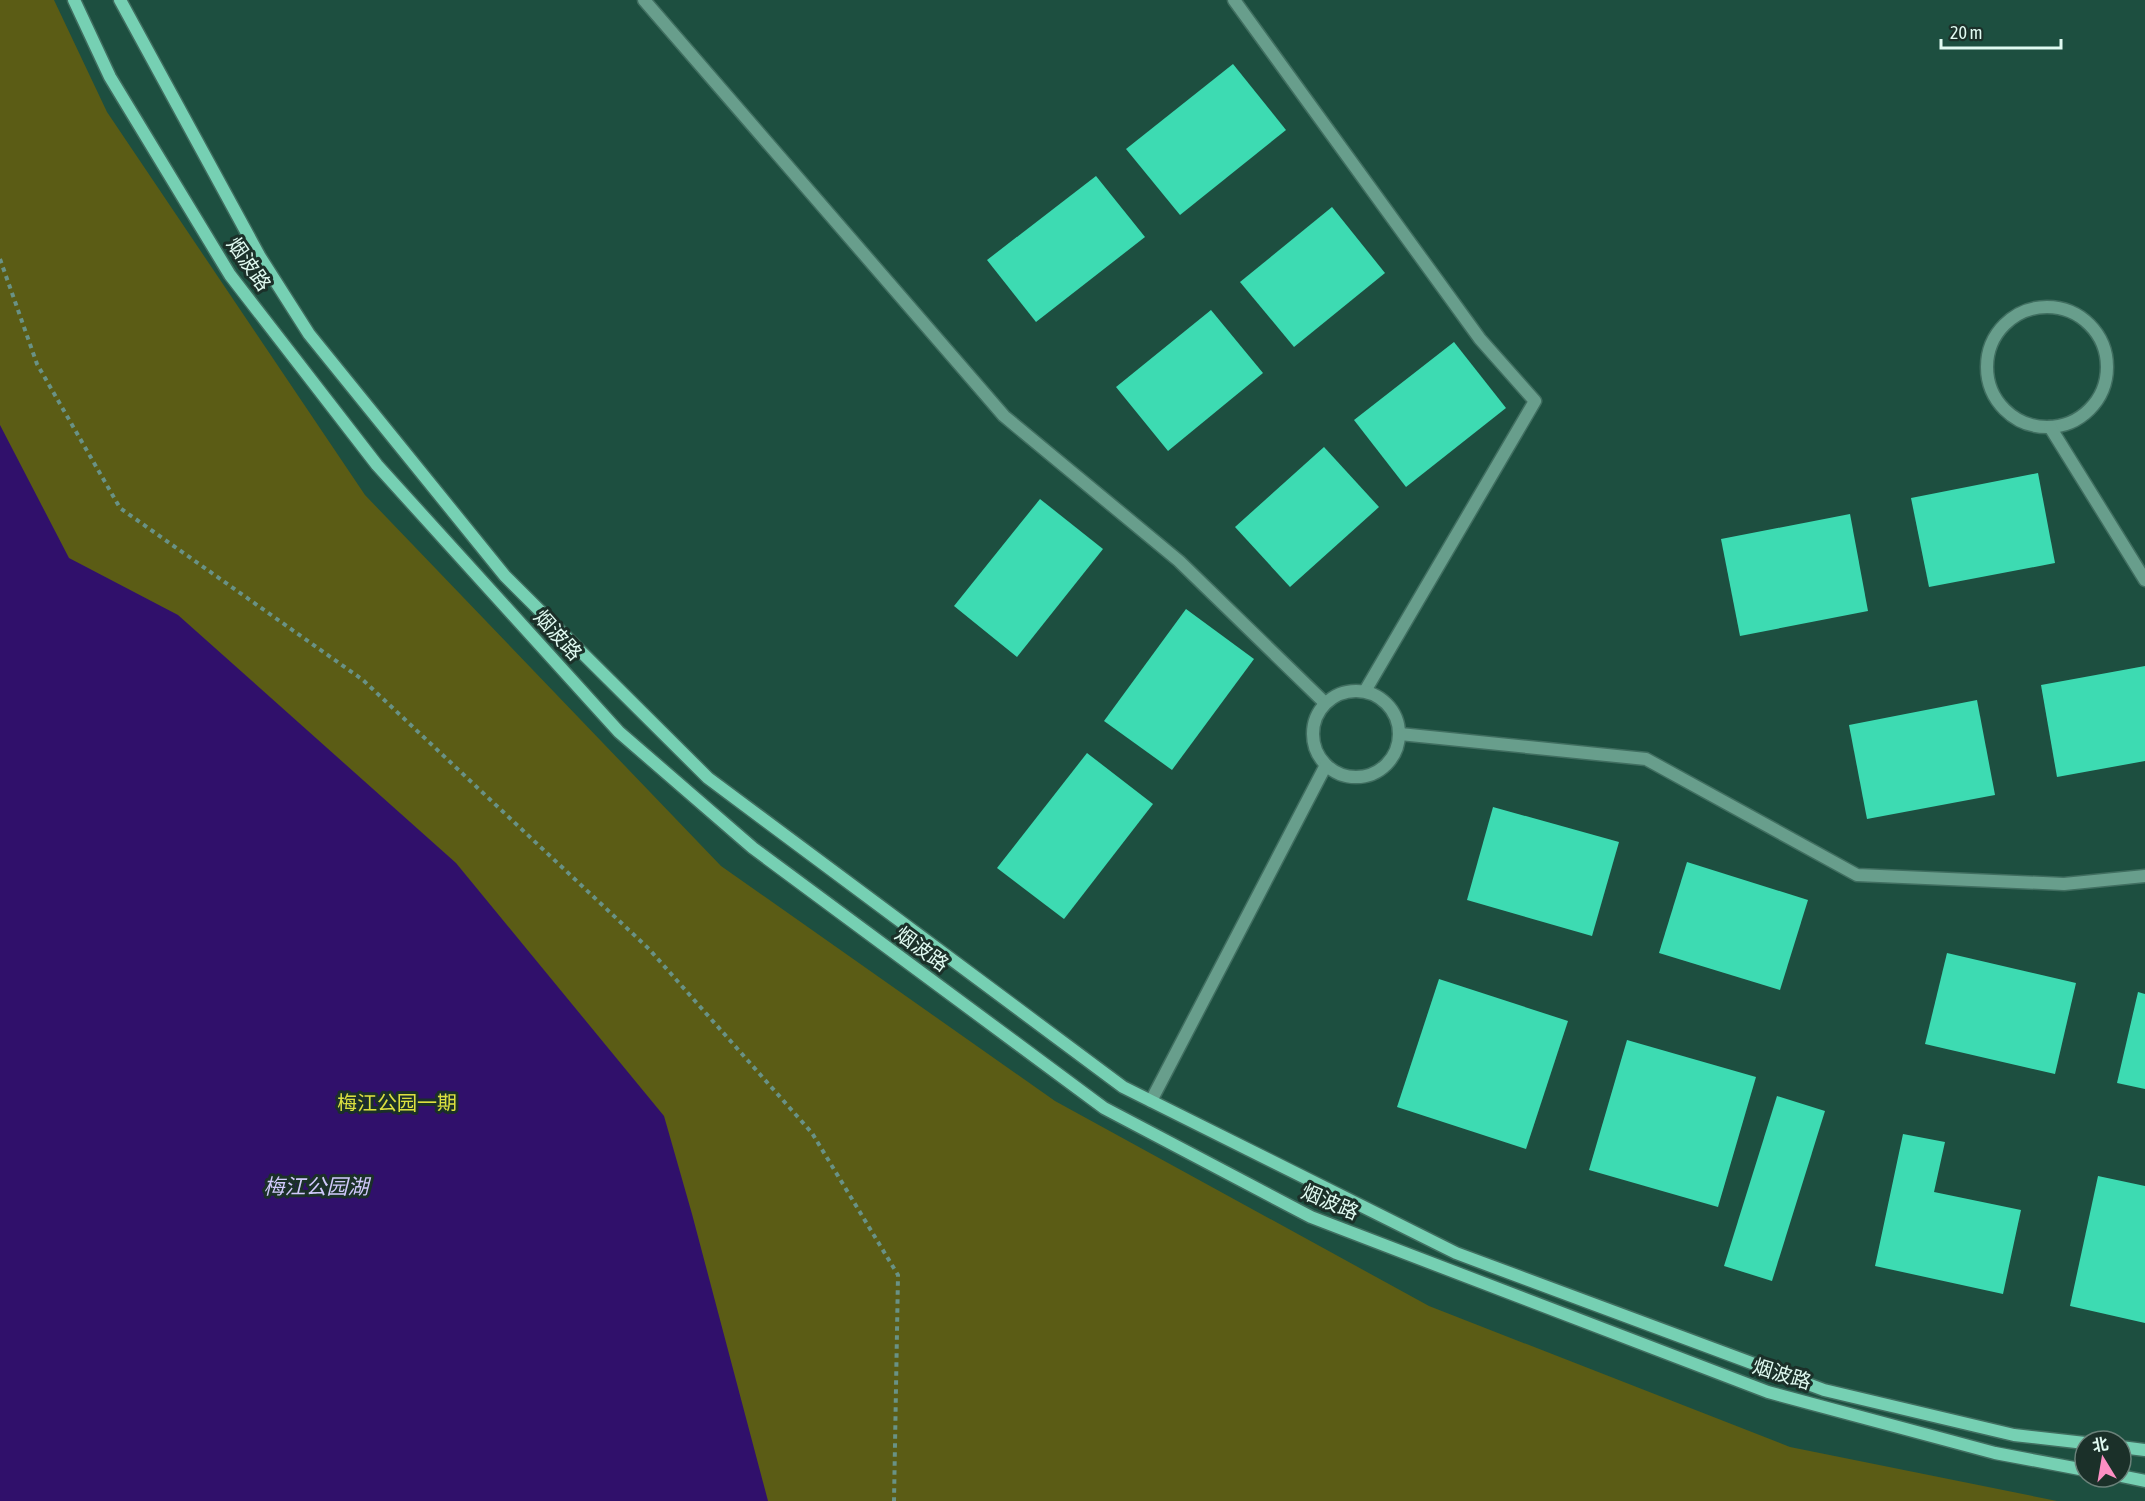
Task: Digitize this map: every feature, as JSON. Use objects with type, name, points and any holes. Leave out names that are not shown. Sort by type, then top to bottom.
[{"type":"main road","name":"烟波路","points":[[74,0],[110,77],[230,275],[377,465],[619,732],[753,848],[1104,1108],[1311,1217],[1768,1392],[1995,1453],[2073,1468]]},
{"type":"main road","name":"烟波路","points":[[120,0],[260,257],[309,334],[504,576],[708,778],[1114,1080],[1151,1101],[1456,1253],[1824,1390],[2014,1435],[2073,1442]]},
{"type":"street","points":[[644,0],[1004,416],[1179,561],[1325,703]]},
{"type":"street","points":[[1234,0],[1480,339],[1535,401],[1365,691]]},
{"type":"street","points":[[2046,307],[2066,310],[2085,320],[2099,335],[2107,354],[2108,375],[2101,396],[2088,412],[2070,423],[2050,427],[2032,426],[2014,418],[2001,406],[1991,390],[1987,372],[1988,354],[1995,336],[2007,322],[2025,311],[2046,307]]},
{"type":"street","points":[[2050,427],[2145,580]]},
{"type":"street","points":[[1351,691],[1365,691],[1379,697],[1390,707],[1397,720],[1400,734],[1397,749],[1389,762],[1378,771],[1364,776],[1350,777],[1326,765],[1318,754],[1313,727],[1325,703],[1351,691]]},
{"type":"street","points":[[1400,734],[1646,759],[1857,875],[2064,884],[2145,876]]},
{"type":"street","points":[[1151,1101],[1326,765]]},
{"type":"path","points":[[0,259],[37,364],[120,507],[363,680],[649,949],[812,1133],[898,1275],[894,1501]]},
{"type":"green space","name":"梅江公园一期","points":[[0,0],[54,0],[107,112],[365,495],[721,866],[1055,1101],[1429,1306],[1790,1447],[2057,1501],[0,1501]]},
{"type":"water","name":"梅江公园湖","points":[[0,425],[69,558],[178,615],[456,863],[664,1116],[768,1501],[0,1501]]},
{"type":"building","points":[[1233,64],[1286,130],[1180,215],[1126,149]]},
{"type":"building","points":[[1096,176],[1145,237],[1036,322],[987,260]]},
{"type":"building","points":[[1332,207],[1385,273],[1294,347],[1240,282]]},
{"type":"building","points":[[1211,310],[1263,373],[1168,451],[1116,387]]},
{"type":"building","points":[[1454,342],[1506,408],[1406,487],[1354,420]]},
{"type":"building","points":[[1324,447],[1379,507],[1290,587],[1235,527]]},
{"type":"building","points":[[2038,473],[2055,563],[1929,587],[1911,498]]},
{"type":"building","points":[[1040,499],[1103,549],[1017,657],[954,606]]},
{"type":"building","points":[[1850,514],[1868,611],[1740,636],[1721,539]]},
{"type":"building","points":[[1186,609],[1254,659],[1172,770],[1104,721]]},
{"type":"building","points":[[2145,666],[2145,761],[2057,777],[2041,685]]},
{"type":"building","points":[[1977,700],[1995,795],[1867,819],[1849,725]]},
{"type":"building","points":[[1087,753],[1153,804],[1064,919],[997,868]]},
{"type":"building","points":[[1493,807],[1619,842],[1592,936],[1467,900]]},
{"type":"building","points":[[1687,862],[1808,900],[1780,990],[1659,953]]},
{"type":"building","points":[[1947,953],[2076,983],[2055,1074],[1925,1044]]},
{"type":"building","points":[[1439,979],[1568,1021],[1526,1149],[1397,1107]]},
{"type":"building","points":[[2138,992],[2145,994],[2145,1089],[2117,1083]]},
{"type":"building","points":[[1627,1040],[1756,1077],[1718,1207],[1589,1170]]},
{"type":"building","points":[[1777,1096],[1825,1111],[1772,1281],[1724,1266]]},
{"type":"building","points":[[1903,1134],[1945,1142],[1934,1192],[2021,1210],[2003,1294],[1875,1266]]},
{"type":"building","points":[[2098,1176],[2145,1186],[2145,1323],[2070,1306]]}]
